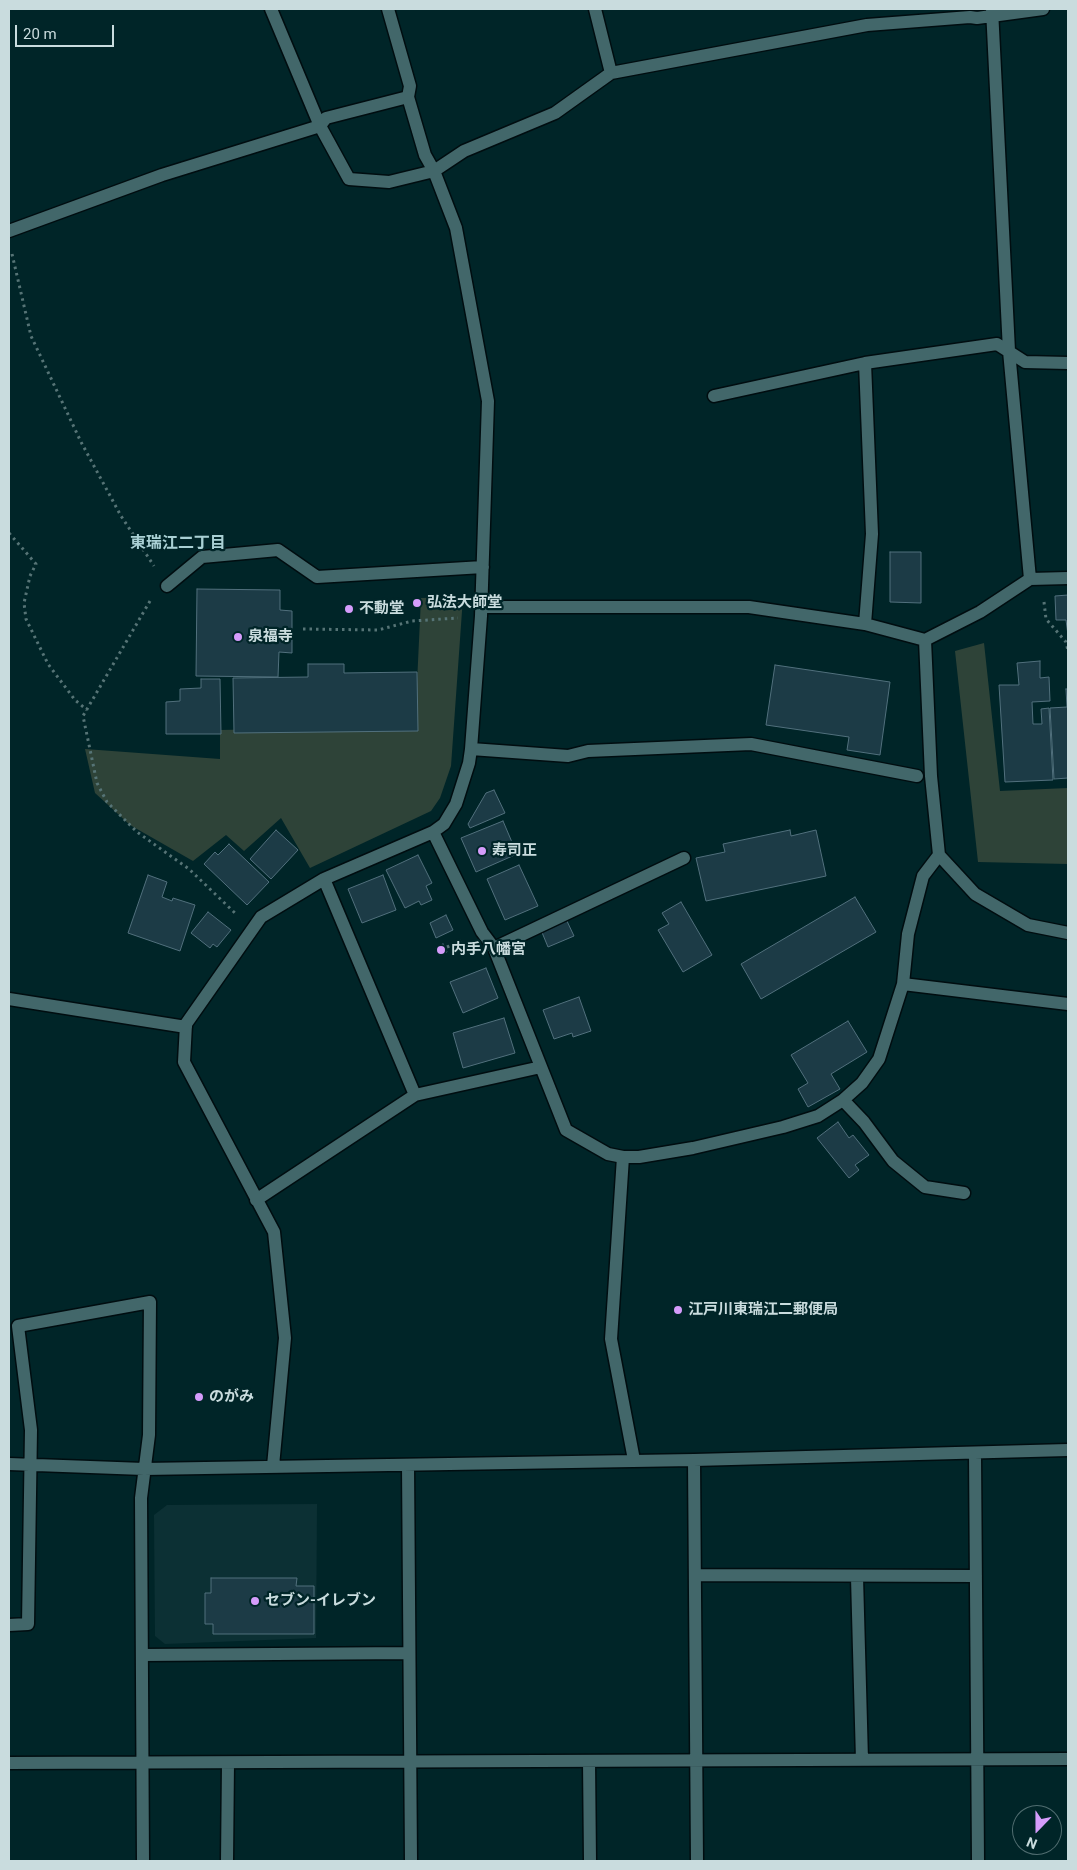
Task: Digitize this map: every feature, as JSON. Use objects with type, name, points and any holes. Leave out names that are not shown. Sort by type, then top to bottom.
[{"type":"street","points":[[271,9],[320,126],[348,179],[389,182],[434,171],[464,151],[555,112],[611,73],[867,26],[993,12],[1043,9]]},
{"type":"street","points":[[273,1466],[284,1338],[274,1232],[184,1062],[186,1027],[261,917],[324,879],[433,832],[444,824],[456,804],[469,763],[471,750],[481,612],[488,401],[456,228],[434,171],[425,155],[408,97],[410,86],[388,9]]},
{"type":"street","points":[[595,9],[611,73]]},
{"type":"street","points":[[993,12],[1009,351],[1036,579]]},
{"type":"street","points":[[9,231],[162,175],[320,126],[326,118],[408,97]]},
{"type":"street","points":[[714,396],[865,363],[997,344],[1025,362],[1068,362]]},
{"type":"street","points":[[865,363],[872,534],[865,624]]},
{"type":"street","points":[[167,586],[202,556],[278,550],[317,576],[483,567]]},
{"type":"street","points":[[481,612],[749,608],[865,624],[925,640],[980,612],[1036,579],[1068,578]]},
{"type":"street","points":[[925,640],[930,776],[939,855],[975,894],[1028,925],[1068,933]]},
{"type":"street","points":[[471,750],[568,756],[588,751],[751,744],[918,776]]},
{"type":"street","points":[[433,832],[482,932],[494,948],[566,1130],[608,1154],[639,1157],[693,1148],[783,1128],[818,1116],[844,1100],[862,1083],[879,1059],[903,984],[908,934],[916,897],[923,876],[939,855]]},
{"type":"street","points":[[494,948],[684,858]]},
{"type":"street","points":[[324,879],[416,1095]]},
{"type":"street","points":[[903,984],[1068,1004]]},
{"type":"street","points":[[9,999],[186,1027]]},
{"type":"street","points":[[256,1200],[416,1095],[541,1067]]},
{"type":"street","points":[[844,1100],[864,1122],[893,1161],[926,1187],[964,1193]]},
{"type":"street","points":[[623,1156],[611,1339],[634,1460]]},
{"type":"street","points":[[9,1625],[28,1624],[31,1430],[18,1326],[150,1302],[149,1435],[141,1498],[143,1861]]},
{"type":"street","points":[[9,1464],[29,1467],[144,1469],[694,1460],[975,1454],[1068,1450]]},
{"type":"street","points":[[975,1454],[978,1861]]},
{"type":"street","points":[[694,1460],[697,1861]]},
{"type":"street","points":[[408,1465],[411,1861]]},
{"type":"street","points":[[696,1575],[976,1576]]},
{"type":"street","points":[[857,1577],[862,1760]]},
{"type":"street","points":[[143,1655],[409,1653]]},
{"type":"street","points":[[9,1764],[1068,1759]]},
{"type":"street","points":[[589,1761],[590,1861]]},
{"type":"street","points":[[227,1861],[228,1762]]},
{"type":"path","points":[[11,248],[31,336],[81,442],[121,516],[167,586],[151,599],[83,716],[97,783],[107,802],[137,832],[189,869],[252,930]]},
{"type":"path","points":[[9,533],[36,564],[30,576],[24,602],[26,619],[48,664],[75,700],[87,710]]},
{"type":"path","points":[[1036,579],[1046,619],[1066,642],[1068,651]]},
{"type":"path","points":[[303,629],[378,630],[412,621],[481,612]]},
{"type":"shaded area","points":[[317,1504],[316,1638],[165,1644],[155,1636],[154,1515],[167,1505]]},
{"type":"green space","points":[[463,597],[451,766],[440,798],[431,811],[310,868],[281,818],[244,851],[226,835],[193,861],[130,825],[95,793],[85,749],[220,759],[220,730],[415,726],[421,598]]},
{"type":"green space","points":[[984,643],[1000,791],[1068,788],[1068,864],[978,862],[955,651]]},
{"type":"building","points":[[890,552],[921,552],[921,603],[890,602]]},
{"type":"building","points":[[197,589],[280,590],[280,610],[292,611],[292,653],[279,652],[278,677],[196,676]]},
{"type":"building","points":[[1068,595],[1068,635],[1066,620],[1056,620],[1055,596]]},
{"type":"building","points":[[1040,661],[1040,678],[1049,677],[1050,701],[1032,702],[1033,724],[1042,724],[1041,709],[1049,708],[1053,780],[1005,782],[999,685],[1019,685],[1017,663]]},
{"type":"building","points":[[308,664],[344,664],[344,673],[417,672],[418,731],[234,733],[233,678],[308,677]]},
{"type":"building","points":[[775,665],[890,682],[880,755],[847,750],[849,737],[766,725]]},
{"type":"building","points":[[201,679],[220,679],[221,734],[166,734],[166,702],[180,701],[180,689],[201,688]]},
{"type":"building","points":[[1066,689],[1068,689],[1068,778],[1054,779],[1050,708],[1067,707]]},
{"type":"building","points":[[494,790],[505,813],[470,828],[468,824],[486,793]]},
{"type":"building","points":[[503,821],[517,854],[476,872],[461,838]]},
{"type":"building","points":[[276,830],[298,850],[271,879],[250,859]]},
{"type":"building","points":[[790,830],[791,836],[816,830],[826,876],[706,901],[696,858],[725,852],[723,844]]},
{"type":"building","points":[[229,844],[269,882],[247,905],[204,864],[215,852],[218,855]]},
{"type":"building","points":[[418,855],[432,883],[426,886],[432,900],[421,905],[419,901],[405,908],[386,870]]},
{"type":"building","points":[[519,865],[538,906],[505,920],[487,879]]},
{"type":"building","points":[[148,875],[167,882],[162,897],[172,901],[173,898],[195,905],[180,951],[128,933]]},
{"type":"building","points":[[383,875],[396,910],[362,923],[348,889]]},
{"type":"building","points":[[855,897],[876,932],[761,999],[741,964]]},
{"type":"building","points":[[681,902],[712,955],[683,972],[658,930],[669,924],[662,913]]},
{"type":"building","points":[[208,912],[231,930],[217,947],[213,944],[210,948],[191,933]]},
{"type":"building","points":[[446,915],[453,930],[436,938],[430,923]]},
{"type":"building","points":[[566,919],[574,936],[548,947],[541,930]]},
{"type":"building","points":[[443,944],[447,952],[439,955],[436,948]]},
{"type":"building","points":[[486,968],[498,998],[463,1013],[450,982]]},
{"type":"building","points":[[579,997],[591,1031],[573,1037],[572,1033],[554,1039],[543,1010]]},
{"type":"building","points":[[504,1018],[515,1053],[463,1068],[453,1033]]},
{"type":"building","points":[[848,1021],[867,1052],[831,1074],[840,1089],[808,1107],[798,1089],[808,1083],[791,1055]]},
{"type":"building","points":[[838,1122],[849,1138],[853,1135],[869,1155],[855,1165],[859,1170],[849,1178],[817,1138]]},
{"type":"building","points":[[211,1578],[297,1578],[296,1586],[314,1586],[314,1634],[213,1634],[213,1624],[205,1624],[205,1593],[211,1593]]},
{"type":"place","name":"弘法大師堂","points":[[417,603]]},
{"type":"place","name":"不動堂","points":[[349,609]]},
{"type":"place","name":"泉福寺","points":[[238,637]]},
{"type":"place","name":"寿司正","points":[[482,851]]},
{"type":"place","name":"内手八幡宮","points":[[441,950]]},
{"type":"place","name":"江戸川東瑞江二郵便局","points":[[678,1310]]},
{"type":"place","name":"のがみ","points":[[199,1397]]},
{"type":"place","name":"セブン-イレブン","points":[[255,1601]]},
{"type":"district","name":"東瑞江二丁目","points":[[178,544]]}]
